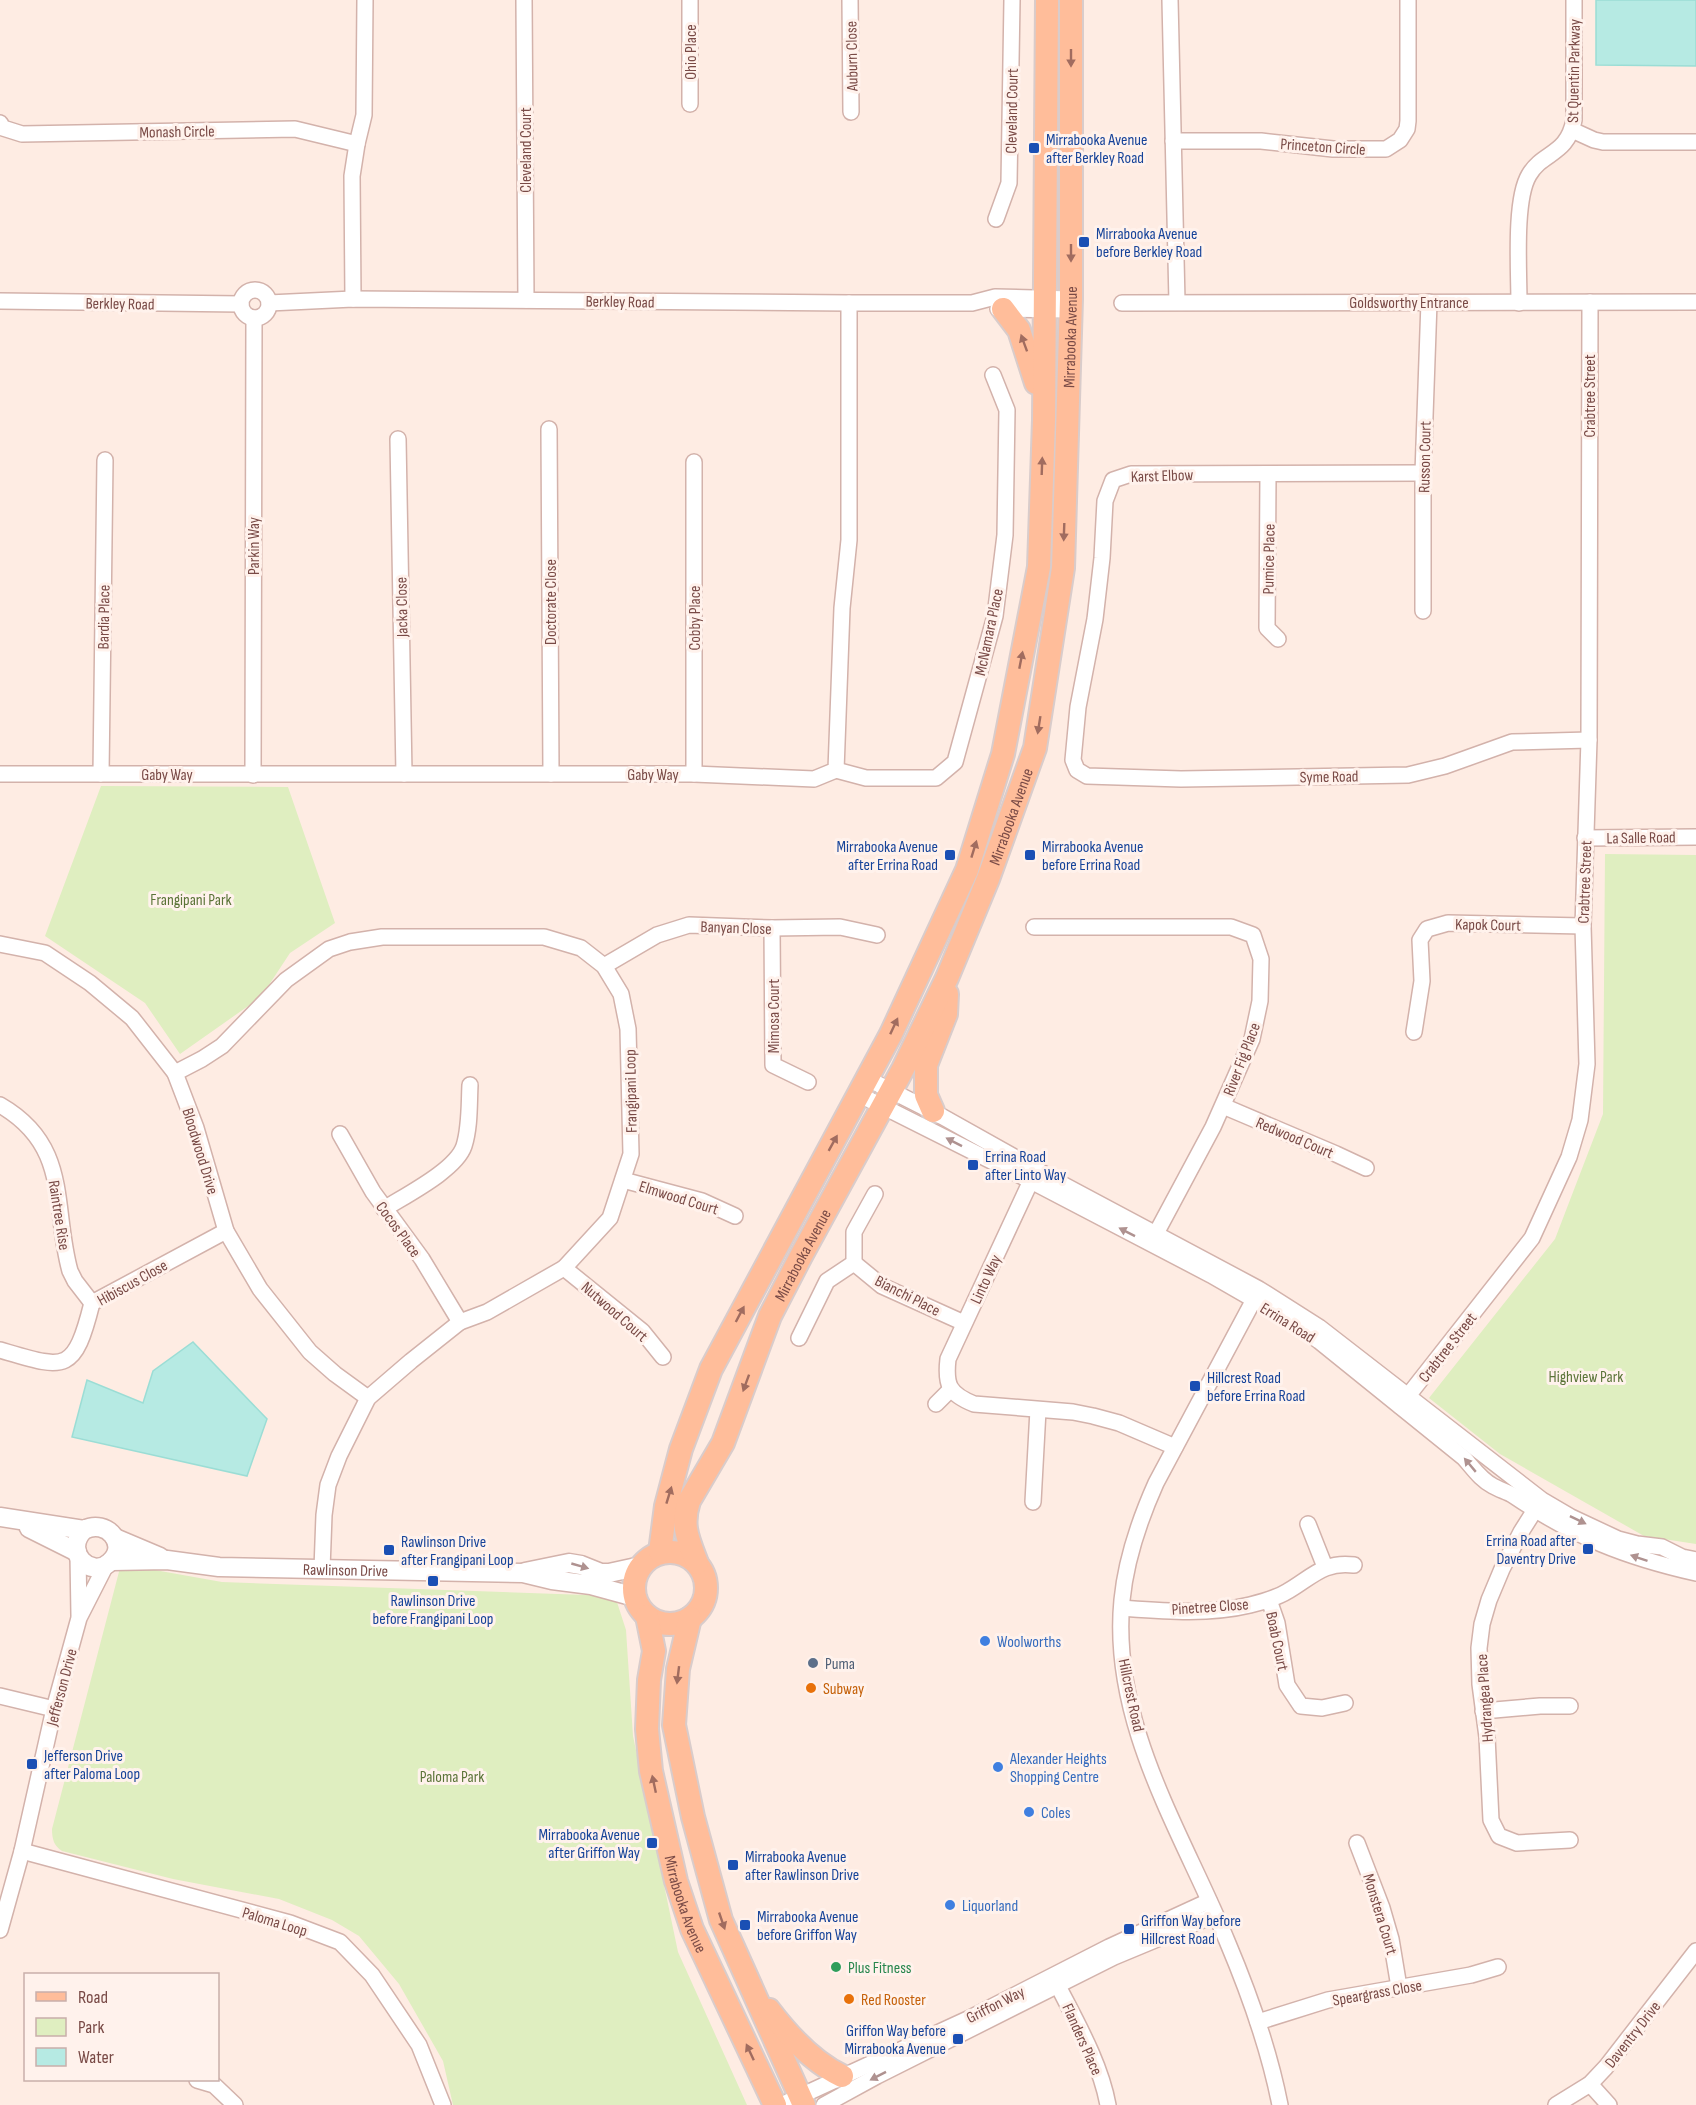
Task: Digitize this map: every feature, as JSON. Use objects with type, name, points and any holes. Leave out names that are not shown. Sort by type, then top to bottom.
[{"type":"main road","name":"Mirrabooka Avenue","points":[[660,1552],[666,1506],[681,1449],[711,1369],[864,1087],[967,870],[1003,754],[1039,567],[1044,420],[1047,0]]},
{"type":"main road","name":"Mirrabooka Avenue","points":[[794,2102],[748,1982],[721,1920],[693,1817],[674,1725],[678,1669],[690,1618],[703,1604],[707,1583],[684,1529],[686,1511],[689,1501],[723,1443],[775,1306],[887,1098],[947,978],[988,879],[1035,748],[1063,568],[1071,304],[1071,0]]},
{"type":"main road","points":[[1003,309],[1019,330],[1029,357],[1044,420]]},
{"type":"main road","points":[[933,1111],[926,1095],[926,1065],[946,1014],[947,978]]},
{"type":"main road","points":[[635,1597],[636,1575],[641,1566],[660,1552],[680,1552],[697,1563]]},
{"type":"main road","name":"Mirrabooka Avenue","points":[[635,1597],[639,1607],[647,1616],[654,1651],[649,1680],[647,1729],[651,1771],[676,1881],[692,1929],[775,2105]]},
{"type":"main road","points":[[647,1616],[657,1622],[669,1624],[680,1623],[690,1618]]},
{"type":"main road","points":[[748,1982],[787,2032],[827,2069],[842,2076]]},
{"type":"street","points":[[353,299],[352,176],[364,115],[365,0]]},
{"type":"street","name":"Cleveland Court","points":[[524,0],[526,300]]},
{"type":"street","name":"Ohio Place","points":[[690,0],[690,104]]},
{"type":"street","name":"Auburn Close","points":[[850,0],[851,112]]},
{"type":"street","name":"Cleveland Court","points":[[996,219],[1010,183],[1012,0]]},
{"type":"street","points":[[1170,0],[1177,302]]},
{"type":"street","name":"Princeton Circle","points":[[1173,141],[1261,141],[1333,149],[1386,148],[1395,145],[1404,135],[1408,121],[1408,0]]},
{"type":"street","name":"St Quentin Parkway","points":[[1519,303],[1522,191],[1531,171],[1561,147],[1572,130],[1575,109],[1574,0]]},
{"type":"street","name":"Monash Circle","points":[[0,123],[3,128],[22,134],[295,129],[357,144]]},
{"type":"street","points":[[1572,130],[1594,140],[1603,141],[1696,142]]},
{"type":"street","points":[[254,290],[264,294],[269,303],[265,314],[254,318],[245,314],[241,304],[245,294],[254,290]]},
{"type":"street","name":"Berkley Road","points":[[972,303],[995,297],[1045,304]]},
{"type":"street","name":"Berkley Road","points":[[269,303],[353,299],[972,303],[1003,309],[1045,304],[1071,304]]},
{"type":"street","name":"Berkley Road","points":[[0,302],[241,304]]},
{"type":"street","name":"Russon Court","points":[[1423,611],[1429,302]]},
{"type":"street","name":"Crabtree Street","points":[[1404,1402],[1532,1238],[1569,1157],[1580,1120],[1587,1064],[1583,926],[1589,740],[1590,302]]},
{"type":"street","name":"Goldsworthy Entrance","points":[[1122,303],[1696,302]]},
{"type":"street","points":[[836,770],[842,608],[849,540],[849,303]]},
{"type":"street","name":"Parkin Way","points":[[253,775],[254,318]]},
{"type":"street","name":"McNamara Place","points":[[836,770],[867,778],[936,778],[956,762],[995,616],[1005,535],[1007,410],[993,375]]},
{"type":"street","name":"Doctorate Close","points":[[549,429],[551,774]]},
{"type":"street","name":"Jacka Close","points":[[398,439],[404,774]]},
{"type":"street","name":"Bardia Place","points":[[101,774],[105,460]]},
{"type":"street","name":"Cobby Place","points":[[694,462],[694,774]]},
{"type":"street","name":"Karst Elbow","points":[[1073,760],[1078,707],[1096,612],[1105,501],[1113,480],[1131,474],[1424,473]]},
{"type":"street","name":"Pumice Place","points":[[1268,474],[1267,627],[1278,639]]},
{"type":"street","name":"Syme Road","points":[[1073,760],[1077,770],[1087,776],[1181,779],[1408,775],[1445,766],[1512,742],[1589,740]]},
{"type":"street","name":"Gaby Way","points":[[0,774],[694,774],[814,778],[836,770]]},
{"type":"street","name":"La Salle Road","points":[[1586,838],[1696,837]]},
{"type":"street","name":"Kapok Court","points":[[1414,1032],[1422,981],[1420,940],[1427,929],[1448,923],[1583,926]]},
{"type":"street","name":"Banyan Close","points":[[604,966],[657,935],[689,925],[772,928],[840,927],[877,935]]},
{"type":"street","name":"River Fig Place","points":[[1034,927],[1231,927],[1253,935],[1261,959],[1260,1001],[1252,1039],[1223,1107],[1153,1238]]},
{"type":"street","name":"Mimosa Court","points":[[772,928],[773,1065],[808,1082]]},
{"type":"street","name":"Frangipani Loop","points":[[175,1073],[222,1046],[286,980],[302,967],[329,949],[350,942],[382,937],[544,937],[581,948],[604,966],[621,994],[628,1029],[631,1154],[610,1218],[564,1268],[487,1312],[460,1322],[368,1398],[339,1456],[328,1485],[324,1515],[322,1569]]},
{"type":"street","name":"Bloodwood Drive","points":[[0,944],[45,954],[90,982],[132,1018],[175,1073],[196,1128],[226,1231],[261,1289],[310,1352],[368,1398]]},
{"type":"street","points":[[384,1209],[447,1168],[460,1154],[467,1132],[470,1085]]},
{"type":"street","name":"Errina Road","points":[[864,1087],[1153,1238],[1211,1275],[1256,1294],[1319,1327],[1404,1402],[1539,1505],[1604,1546],[1654,1563],[1696,1573]]},
{"type":"street","name":"Errina Road","points":[[887,1098],[933,1111],[1034,1175]]},
{"type":"street","name":"Raintree Rise","points":[[0,1105],[16,1115],[46,1151],[58,1191],[70,1271],[92,1303]]},
{"type":"street","name":"Redwood Court","points":[[1223,1107],[1366,1168]]},
{"type":"street","name":"Cocos Place","points":[[340,1134],[373,1192],[422,1259],[460,1322]]},
{"type":"street","name":"Linto Way","points":[[950,1390],[946,1375],[948,1359],[1034,1175]]},
{"type":"street","name":"Elmwood Court","points":[[623,1180],[702,1201],[735,1216]]},
{"type":"street","points":[[799,1338],[827,1281],[854,1263],[854,1232],[875,1194]]},
{"type":"street","name":"Hibiscus Close","points":[[0,1350],[45,1363],[63,1361],[78,1349],[84,1337],[92,1303],[226,1231]]},
{"type":"street","name":"Bianchi Place","points":[[854,1263],[882,1286],[964,1323]]},
{"type":"street","name":"Nutwood Court","points":[[564,1268],[642,1331],[663,1357]]},
{"type":"street","name":"Hillcrest Road","points":[[1256,1294],[1175,1447],[1142,1515],[1131,1548],[1125,1580],[1122,1644],[1126,1681],[1146,1756],[1167,1812],[1212,1908],[1258,2022],[1280,2105]]},
{"type":"street","points":[[936,1404],[950,1390],[974,1404],[1073,1412],[1119,1423],[1175,1447]]},
{"type":"street","points":[[1033,1502],[1038,1410]]},
{"type":"street","name":"Errina Road","points":[[1539,1505],[1618,1539],[1662,1547],[1682,1557],[1696,1560]]},
{"type":"street","name":"Hydrangea Place","points":[[1539,1505],[1502,1569],[1482,1624],[1479,1657],[1480,1684],[1487,1737],[1491,1820],[1499,1836],[1517,1843],[1570,1840]]},
{"type":"street","name":"Rawlinson Drive","points":[[8,1519],[84,1530],[96,1526],[104,1528],[115,1538],[167,1560]]},
{"type":"street","name":"Rawlinson Drive","points":[[8,1519],[77,1554],[83,1563],[98,1567],[109,1563],[167,1560],[219,1567],[523,1573],[552,1580],[591,1585],[635,1597]]},
{"type":"street","points":[[1308,1524],[1325,1567]]},
{"type":"street","points":[[77,1554],[77,1540],[84,1530]]},
{"type":"street","points":[[109,1563],[117,1550],[115,1538]]},
{"type":"street","name":"Jefferson Drive","points":[[77,1554],[79,1618]]},
{"type":"street","name":"Jefferson Drive","points":[[0,1930],[22,1851],[54,1709],[79,1618],[109,1563]]},
{"type":"street","name":"Rawlinson Drive","points":[[523,1573],[569,1563],[601,1573],[641,1566]]},
{"type":"street","name":"Pinetree Close","points":[[1122,1608],[1200,1610],[1248,1605],[1286,1593],[1325,1567],[1336,1564],[1354,1565]]},
{"type":"street","name":"Boab Court","points":[[1269,1599],[1276,1623],[1287,1685],[1301,1706],[1322,1708],[1345,1703]]},
{"type":"street","points":[[0,1696],[54,1709]]},
{"type":"street","points":[[1483,1711],[1570,1706]]},
{"type":"street","name":"Monstera Court","points":[[1357,1843],[1382,1908],[1391,1939],[1399,1987]]},
{"type":"street","name":"Paloma Loop","points":[[22,1851],[290,1923],[340,1942],[372,1974],[419,2045],[443,2105]]},
{"type":"street","name":"Griffon Way","points":[[824,2105],[1055,1980],[1109,1947],[1212,1908]]},
{"type":"street","name":"Daventry Drive","points":[[1556,2105],[1590,2084],[1606,2067],[1696,1951]]},
{"type":"street","name":"Speargrass Close","points":[[1258,2022],[1328,2000],[1471,1975],[1498,1967]]},
{"type":"street","name":"Griffon Way","points":[[794,2102],[842,2076],[1055,1980]]},
{"type":"street","name":"Flanders Place","points":[[1055,1980],[1094,2062],[1108,2105]]},
{"type":"street","points":[[203,2081],[214,2085],[235,2105]]},
{"type":"street","points":[[1590,2084],[1609,2105]]},
{"type":"green space","name":"Frangipani Park","points":[[101,786],[288,787],[335,923],[290,953],[261,997],[180,1054],[145,1003],[45,936]]},
{"type":"green space","name":"Highview Park","points":[[1605,854],[1696,855],[1696,1544],[1644,1536],[1500,1454],[1429,1398],[1555,1239],[1603,1114]]},
{"type":"green space","name":"Paloma Park","points":[[121,1564],[222,1582],[615,1596],[626,1630],[633,1736],[678,1952],[747,2105],[453,2105],[443,2061],[399,1984],[359,1936],[332,1920],[279,1899],[173,1879],[59,1849],[54,1842],[52,1829]]},
{"type":"water","points":[[1596,0],[1696,0],[1696,66],[1596,65]]},
{"type":"water","points":[[193,1342],[267,1419],[247,1476],[72,1437],[87,1380],[143,1403],[153,1371]]},
{"type":"place","name":"Mirrabooka Avenue after Berkley Road","points":[[1034,148]]},
{"type":"place","name":"Mirrabooka Avenue before Berkley Road","points":[[1084,242]]},
{"type":"place","name":"Mirrabooka Avenue after Errina Road","points":[[950,855]]},
{"type":"place","name":"Mirrabooka Avenue before Errina Road","points":[[1030,855]]},
{"type":"place","name":"Errina Road after Linto Way","points":[[973,1165]]},
{"type":"place","name":"Hillcrest Road before Errina Road","points":[[1195,1386]]},
{"type":"place","name":"Errina Road after Daventry Drive","points":[[1588,1549]]},
{"type":"place","name":"Rawlinson Drive after Frangipani Loop","points":[[389,1550]]},
{"type":"place","name":"Rawlinson Drive before Frangipani Loop","points":[[433,1581]]},
{"type":"place","name":"Woolworths","points":[[985,1641]]},
{"type":"place","name":"Puma","points":[[813,1663]]},
{"type":"place","name":"Subway","points":[[811,1688]]},
{"type":"place","name":"Jefferson Drive after Paloma Loop","points":[[32,1764]]},
{"type":"place","name":"Alexander Heights Shopping Centre","points":[[998,1767]]},
{"type":"place","name":"Coles","points":[[1029,1812]]},
{"type":"place","name":"Mirrabooka Avenue after Griffon Way","points":[[652,1843]]},
{"type":"place","name":"Mirrabooka Avenue after Rawlinson Drive","points":[[733,1865]]},
{"type":"place","name":"Liquorland","points":[[950,1905]]},
{"type":"place","name":"Mirrabooka Avenue before Griffon Way","points":[[745,1925]]},
{"type":"place","name":"Griffon Way before Hillcrest Road","points":[[1129,1929]]},
{"type":"place","name":"Plus Fitness","points":[[836,1967]]},
{"type":"place","name":"Red Rooster","points":[[849,1999]]},
{"type":"place","name":"Griffon Way before Mirrabooka Avenue","points":[[958,2039]]}]
